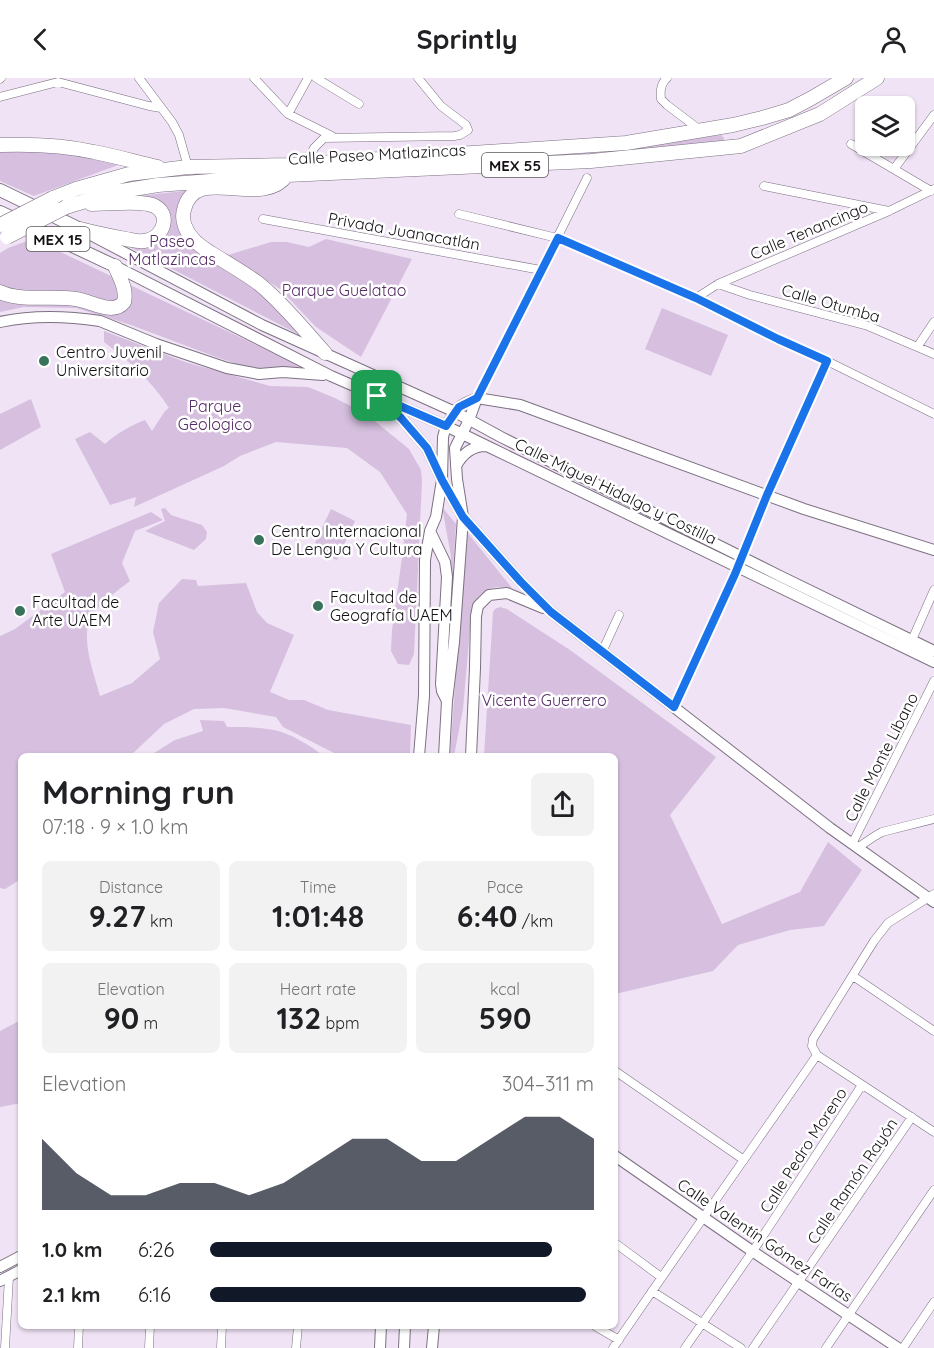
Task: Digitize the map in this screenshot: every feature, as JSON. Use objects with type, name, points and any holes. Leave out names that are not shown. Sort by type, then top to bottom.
[{"type":"highway","name":"Calle Paseo Matlazincas","points":[[169,169],[220,168],[626,143],[733,125],[789,110],[846,78]]},
{"type":"highway","name":"Calle Paseo Matlazincas","points":[[73,205],[115,192],[158,185],[287,175],[591,161],[741,146],[820,114],[877,78]]},
{"type":"highway","points":[[0,145],[23,144],[92,151],[169,169]]},
{"type":"highway","name":"MEX 55","points":[[0,225],[76,189],[129,174],[169,169]]},
{"type":"highway","points":[[287,175],[270,188],[258,190],[207,187],[197,191],[184,207],[183,218],[186,229],[197,243],[259,284],[325,353]]},
{"type":"highway","points":[[235,179],[246,188]]},
{"type":"highway","points":[[73,205],[147,203],[159,210],[164,220],[161,231],[154,238],[145,241],[80,229]]},
{"type":"highway","name":"MEX 55","points":[[4,239],[73,205]]},
{"type":"highway","points":[[0,292],[16,297],[69,297],[91,302],[104,308],[118,308],[124,302],[125,292],[124,284],[115,266]]},
{"type":"main road","name":"MEX 15","points":[[0,190],[80,229],[262,325],[455,412]]},
{"type":"main road","name":"MEX 15","points":[[0,212],[115,266],[331,376],[446,426]]},
{"type":"main road","points":[[0,322],[34,316],[100,321],[156,344],[226,368],[259,374],[304,373],[331,376]]},
{"type":"main road","name":"MEX 15","points":[[377,396],[401,418],[427,448],[463,517],[551,612],[855,846],[932,898]]},
{"type":"main road","points":[[444,753],[463,517],[455,448],[477,398]]},
{"type":"main road","points":[[419,753],[424,696],[425,560],[430,531],[436,517],[442,480],[442,444],[446,426],[455,412],[459,407],[477,398],[520,405],[804,509],[934,550]]},
{"type":"main road","name":"Calle Miguel Hidalgo y Costilla","points":[[455,412],[934,650]]},
{"type":"main road","name":"Calle Miguel Hidalgo y Costilla","points":[[446,426],[934,662]]},
{"type":"main road","points":[[456,466],[461,457],[471,449],[480,446],[489,447]]},
{"type":"main road","points":[[430,531],[445,562],[447,577],[441,684],[447,701]]},
{"type":"main road","points":[[471,753],[478,606],[489,595],[507,593],[551,612]]},
{"type":"main road","points":[[466,753],[472,734]]},
{"type":"main road","name":"Calle Valentín Gómez Farías","points":[[618,1158],[898,1348]]},
{"type":"main road","points":[[0,1267],[18,1258]]},
{"type":"main road","points":[[4,1279],[18,1272]]},
{"type":"main road","points":[[380,1348],[381,1329]]},
{"type":"main road","points":[[404,1348],[405,1329]]},
{"type":"main road","points":[[432,1348],[434,1329]]},
{"type":"street","points":[[139,78],[172,122],[179,135],[188,167]]},
{"type":"street","points":[[254,78],[288,114],[333,137]]},
{"type":"street","points":[[288,114],[308,78]]},
{"type":"street","points":[[316,78],[359,104]]},
{"type":"street","points":[[307,163],[314,148],[324,138],[454,136],[465,133],[468,130],[466,125],[441,106],[418,78]]},
{"type":"street","points":[[667,78],[661,87],[662,99],[700,130]]},
{"type":"street","points":[[0,98],[58,80],[161,108]]},
{"type":"street","points":[[894,168],[934,115]]},
{"type":"street","points":[[851,144],[932,190]]},
{"type":"street","points":[[477,398],[587,178]]},
{"type":"street","points":[[764,186],[888,211]]},
{"type":"street","name":"Calle Tenancingo","points":[[696,298],[718,284],[932,190]]},
{"type":"street","points":[[459,214],[558,238],[696,298],[934,414]]},
{"type":"street","name":"Privada Juanacatlán","points":[[263,219],[541,270]]},
{"type":"street","name":"Calle Otumba","points":[[718,284],[750,295],[868,326],[934,354]]},
{"type":"street","points":[[918,346],[934,322]]},
{"type":"street","points":[[674,707],[738,568],[767,495],[827,361]]},
{"type":"street","points":[[912,640],[934,590]]},
{"type":"street","points":[[602,652],[619,615]]},
{"type":"street","name":"Calle Monte Líbano","points":[[855,846],[934,681]]},
{"type":"street","points":[[855,846],[882,832],[934,819]]},
{"type":"street","points":[[932,898],[888,923],[874,941],[813,1039],[812,1046],[817,1055],[934,1132]]},
{"type":"street","points":[[853,975],[934,1031]]},
{"type":"street","points":[[613,1348],[817,1055]]},
{"type":"street","points":[[618,1073],[744,1160]]},
{"type":"street","name":"Calle Pedro Moreno","points":[[685,1348],[862,1085]]},
{"type":"street","name":"Calle Ramón Rayón","points":[[753,1348],[912,1117]]},
{"type":"street","points":[[826,1348],[934,1190]]},
{"type":"street","points":[[618,1245],[661,1277]]},
{"type":"street","points":[[4,1279],[5,1348]]},
{"type":"street","points":[[652,1291],[741,1348]]},
{"type":"street","points":[[903,1348],[934,1302]]},
{"type":"street","points":[[78,1329],[78,1348]]},
{"type":"street","points":[[149,1348],[150,1329]]},
{"type":"street","points":[[221,1348],[222,1329]]},
{"type":"street","points":[[296,1348],[298,1329]]},
{"type":"street","points":[[600,1329],[619,1340]]},
{"type":"green space","points":[[721,135],[724,138],[723,146],[172,179],[19,225],[0,237],[0,230],[45,207],[117,181],[259,169],[578,150]]},
{"type":"green space","points":[[0,151],[51,152],[121,164],[34,196],[0,181]]},
{"type":"green space","name":"Paseo Matlazincas","points":[[192,190],[177,217],[259,292],[302,336],[120,242],[140,246],[168,213],[112,199]]},
{"type":"green space","points":[[33,239],[303,367],[249,368],[131,325],[76,308],[24,307],[0,312],[0,253]]},
{"type":"green space","name":"Parque Guelatao","points":[[326,239],[412,259],[361,357],[316,327],[280,289],[228,255],[271,242],[287,242],[309,247]]},
{"type":"green space","points":[[662,308],[728,335],[711,376],[645,349]]},
{"type":"green space","name":"Parque Geologico","points":[[104,331],[185,362],[270,386],[308,387],[366,414],[409,449],[421,470],[422,481],[414,654],[409,665],[398,664],[391,651],[407,514],[380,472],[347,448],[276,442],[240,456],[224,466],[134,507],[136,497],[110,505],[75,439],[90,432],[105,444],[124,430],[145,420],[152,431],[169,408],[140,372],[104,342]]},
{"type":"green space","points":[[31,399],[41,427],[0,450],[0,414]]},
{"type":"green space","points":[[442,507],[456,524],[451,599],[451,556]]},
{"type":"green space","points":[[165,508],[171,515],[202,525],[207,532],[206,539],[194,550],[145,531],[165,521],[161,509]]},
{"type":"green space","points":[[331,509],[355,521],[337,560],[312,549]]},
{"type":"green space","points":[[151,512],[163,520],[135,531],[122,563],[130,581],[98,608],[91,617],[87,646],[100,696],[132,683],[160,659],[153,632],[159,603],[182,579],[196,580],[198,586],[246,583],[257,612],[267,623],[294,635],[270,692],[289,700],[304,700],[328,710],[411,725],[410,753],[334,753],[283,727],[276,717],[224,708],[194,709],[164,724],[133,753],[18,753],[18,881],[5,889],[0,888],[0,636],[15,629],[65,592],[51,554]]},
{"type":"green space","points":[[466,531],[512,588],[489,589],[480,595],[472,606],[463,709],[455,753],[450,753]]},
{"type":"green space","name":"Vicente Guerrero","points":[[500,607],[507,609],[570,650],[716,757],[670,815],[722,924],[800,892],[828,842],[862,870],[824,926],[790,930],[738,945],[713,971],[618,993],[618,753],[484,753],[495,609]]},
{"type":"green space","points":[[200,720],[224,721],[227,727],[274,730],[300,740],[320,753],[154,753],[175,740],[203,731]]},
{"type":"green space","points":[[18,1022],[18,1104],[0,1107],[0,1031]]},
{"type":"place","name":"Centro Juvenil Universitario","points":[[44,361]]},
{"type":"place","name":"Centro Internacional De Lengua Y Cultura","points":[[259,540]]},
{"type":"place","name":"Facultad de Geografía UAEM","points":[[318,606]]},
{"type":"place","name":"Facultad de Arte UAEM","points":[[20,611]]},
{"type":"route","points":[[558,238],[696,298],[827,361],[767,495],[735,574],[674,707],[551,612],[521,582],[463,517],[427,448],[401,418],[377,396],[446,426],[459,407],[477,398],[558,238]]}]
